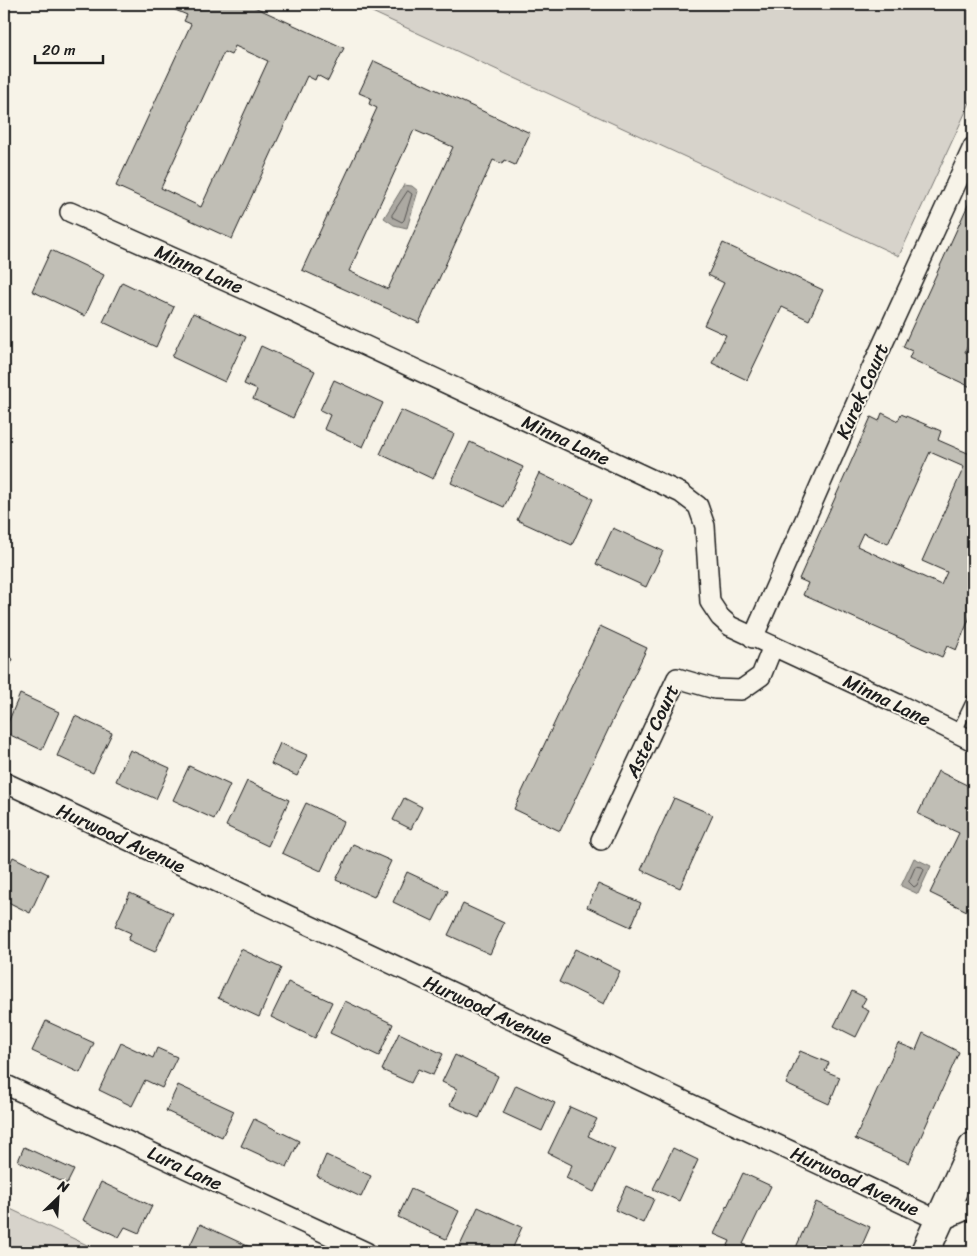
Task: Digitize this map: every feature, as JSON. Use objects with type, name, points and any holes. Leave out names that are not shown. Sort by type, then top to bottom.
[{"type":"main road","points":[[926,1252],[973,1147]]},
{"type":"street","name":"Kurek Court","points":[[753,638],[869,374],[973,147]]},
{"type":"street","name":"Minna Lane","points":[[70,212],[248,291],[681,493],[698,506],[705,526],[710,602],[720,618],[730,626],[753,638],[898,704],[973,741]]},
{"type":"street","name":"Aster Court","points":[[601,840],[676,678],[715,689],[741,690],[761,676],[772,646]]},
{"type":"street","name":"Hurwood Avenue","points":[[4,782],[940,1220],[973,1207]]},
{"type":"street","name":"Lura Lane","points":[[4,1084],[366,1252]]},
{"type":"lane","points":[[956,733],[973,698]]},
{"type":"shaded area","points":[[355,4],[973,4],[973,96],[899,256]]},
{"type":"shaded area","points":[[4,1206],[102,1252],[4,1252]]},
{"type":"water","points":[[404,185],[412,186],[418,191],[407,228],[394,225],[384,218]]},
{"type":"water","points":[[914,858],[931,866],[918,894],[901,886]]},
{"type":"building","points":[[175,4],[248,4],[344,48],[328,81],[317,75],[315,80],[307,76],[232,239],[116,186],[191,24],[184,21],[187,15],[173,9]],"holes":[[[235,46],[268,61],[201,207],[161,188],[224,52],[231,55]]]},
{"type":"building","points":[[374,61],[530,133],[515,165],[504,160],[502,164],[493,160],[419,323],[302,270],[377,108],[369,104],[371,98],[359,93]],"holes":[[[414,130],[453,147],[388,289],[349,271]]]},
{"type":"building","points":[[973,194],[973,334],[965,352],[973,356],[973,388],[909,358],[912,351],[903,347]]},
{"type":"building","points":[[723,243],[823,290],[809,320],[782,307],[747,380],[712,363],[726,335],[704,325],[724,283],[708,275]]},
{"type":"building","points":[[51,250],[104,275],[85,316],[32,291]]},
{"type":"building","points":[[122,282],[174,307],[156,347],[103,322]]},
{"type":"building","points":[[193,313],[246,337],[225,382],[172,357]]},
{"type":"building","points":[[261,346],[315,371],[293,418],[253,399],[257,390],[244,384]]},
{"type":"building","points":[[334,380],[383,403],[363,447],[324,429],[330,415],[320,410]]},
{"type":"building","points":[[401,410],[454,434],[433,479],[380,454]]},
{"type":"building","points":[[882,413],[898,421],[901,414],[941,431],[938,440],[970,454],[973,448],[973,610],[956,650],[947,646],[942,657],[803,595],[808,583],[799,579],[871,417],[879,421]],"holes":[[[930,452],[964,467],[922,561],[947,572],[941,585],[857,546],[863,533],[888,544]]]},
{"type":"building","points":[[470,442],[523,467],[504,507],[451,483]]},
{"type":"building","points":[[539,473],[593,499],[572,545],[517,520]]},
{"type":"building","points":[[613,528],[663,551],[646,587],[596,564]]},
{"type":"building","points":[[600,626],[647,648],[560,831],[514,809]]},
{"type":"building","points":[[4,655],[13,659],[4,679]]},
{"type":"building","points":[[20,694],[59,712],[42,750],[4,732]]},
{"type":"building","points":[[75,716],[112,733],[93,773],[57,756]]},
{"type":"building","points":[[280,743],[307,755],[297,776],[271,764]]},
{"type":"building","points":[[130,750],[170,768],[156,799],[116,781]]},
{"type":"building","points":[[189,766],[230,785],[214,819],[173,800]]},
{"type":"building","points":[[938,771],[973,788],[973,914],[930,893],[959,833],[918,814]]},
{"type":"building","points":[[247,781],[289,800],[268,846],[226,826]]},
{"type":"building","points":[[404,798],[422,807],[411,829],[393,820]]},
{"type":"building","points":[[674,798],[713,815],[680,888],[641,870]]},
{"type":"building","points":[[306,803],[344,821],[321,871],[282,853]]},
{"type":"building","points":[[353,844],[391,861],[374,897],[336,880]]},
{"type":"building","points":[[13,857],[48,874],[30,913],[4,900],[4,876]]},
{"type":"building","points":[[407,872],[448,891],[433,921],[393,902]]},
{"type":"building","points":[[598,884],[641,903],[631,927],[587,907]]},
{"type":"building","points":[[130,893],[173,913],[155,952],[128,940],[131,933],[115,926]]},
{"type":"building","points":[[463,904],[504,923],[490,954],[448,935]]},
{"type":"building","points":[[241,949],[281,968],[259,1017],[218,998]]},
{"type":"building","points":[[575,949],[620,971],[604,1004],[559,982]]},
{"type":"building","points":[[288,982],[332,1002],[315,1038],[271,1017]]},
{"type":"building","points":[[852,991],[866,998],[861,1007],[869,1011],[856,1037],[834,1026]]},
{"type":"building","points":[[345,1001],[393,1024],[379,1056],[330,1033]]},
{"type":"building","points":[[46,1021],[94,1043],[80,1073],[32,1051]]},
{"type":"building","points":[[399,1033],[443,1054],[433,1075],[418,1069],[411,1083],[382,1070]]},
{"type":"building","points":[[923,1033],[959,1052],[909,1163],[855,1139],[898,1043],[916,1050]]},
{"type":"building","points":[[121,1043],[153,1058],[157,1048],[177,1057],[162,1088],[145,1080],[132,1106],[99,1090]]},
{"type":"building","points":[[800,1051],[829,1063],[825,1071],[840,1077],[829,1104],[786,1084]]},
{"type":"building","points":[[455,1055],[498,1076],[479,1118],[450,1105],[457,1089],[442,1082]]},
{"type":"building","points":[[178,1085],[234,1111],[222,1137],[166,1111]]},
{"type":"building","points":[[516,1085],[555,1103],[542,1131],[503,1113]]},
{"type":"building","points":[[570,1107],[597,1119],[588,1136],[615,1149],[594,1192],[566,1178],[572,1165],[548,1153]]},
{"type":"building","points":[[254,1119],[299,1141],[287,1167],[241,1146]]},
{"type":"building","points":[[24,1147],[74,1170],[67,1184],[18,1161]]},
{"type":"building","points":[[673,1148],[698,1160],[679,1201],[653,1189]]},
{"type":"building","points":[[326,1155],[371,1176],[361,1197],[317,1176]]},
{"type":"building","points":[[743,1173],[771,1186],[743,1244],[754,1248],[752,1252],[725,1252],[730,1241],[714,1234]]},
{"type":"building","points":[[101,1182],[152,1206],[139,1233],[125,1227],[119,1237],[83,1220]]},
{"type":"building","points":[[626,1186],[654,1199],[643,1223],[615,1210]]},
{"type":"building","points":[[411,1189],[459,1211],[446,1239],[398,1217]]},
{"type":"building","points":[[816,1202],[870,1227],[859,1252],[794,1252]]},
{"type":"building","points":[[478,1207],[522,1227],[511,1252],[457,1252]]},
{"type":"building","points":[[200,1224],[252,1248],[250,1252],[187,1252]]}]
